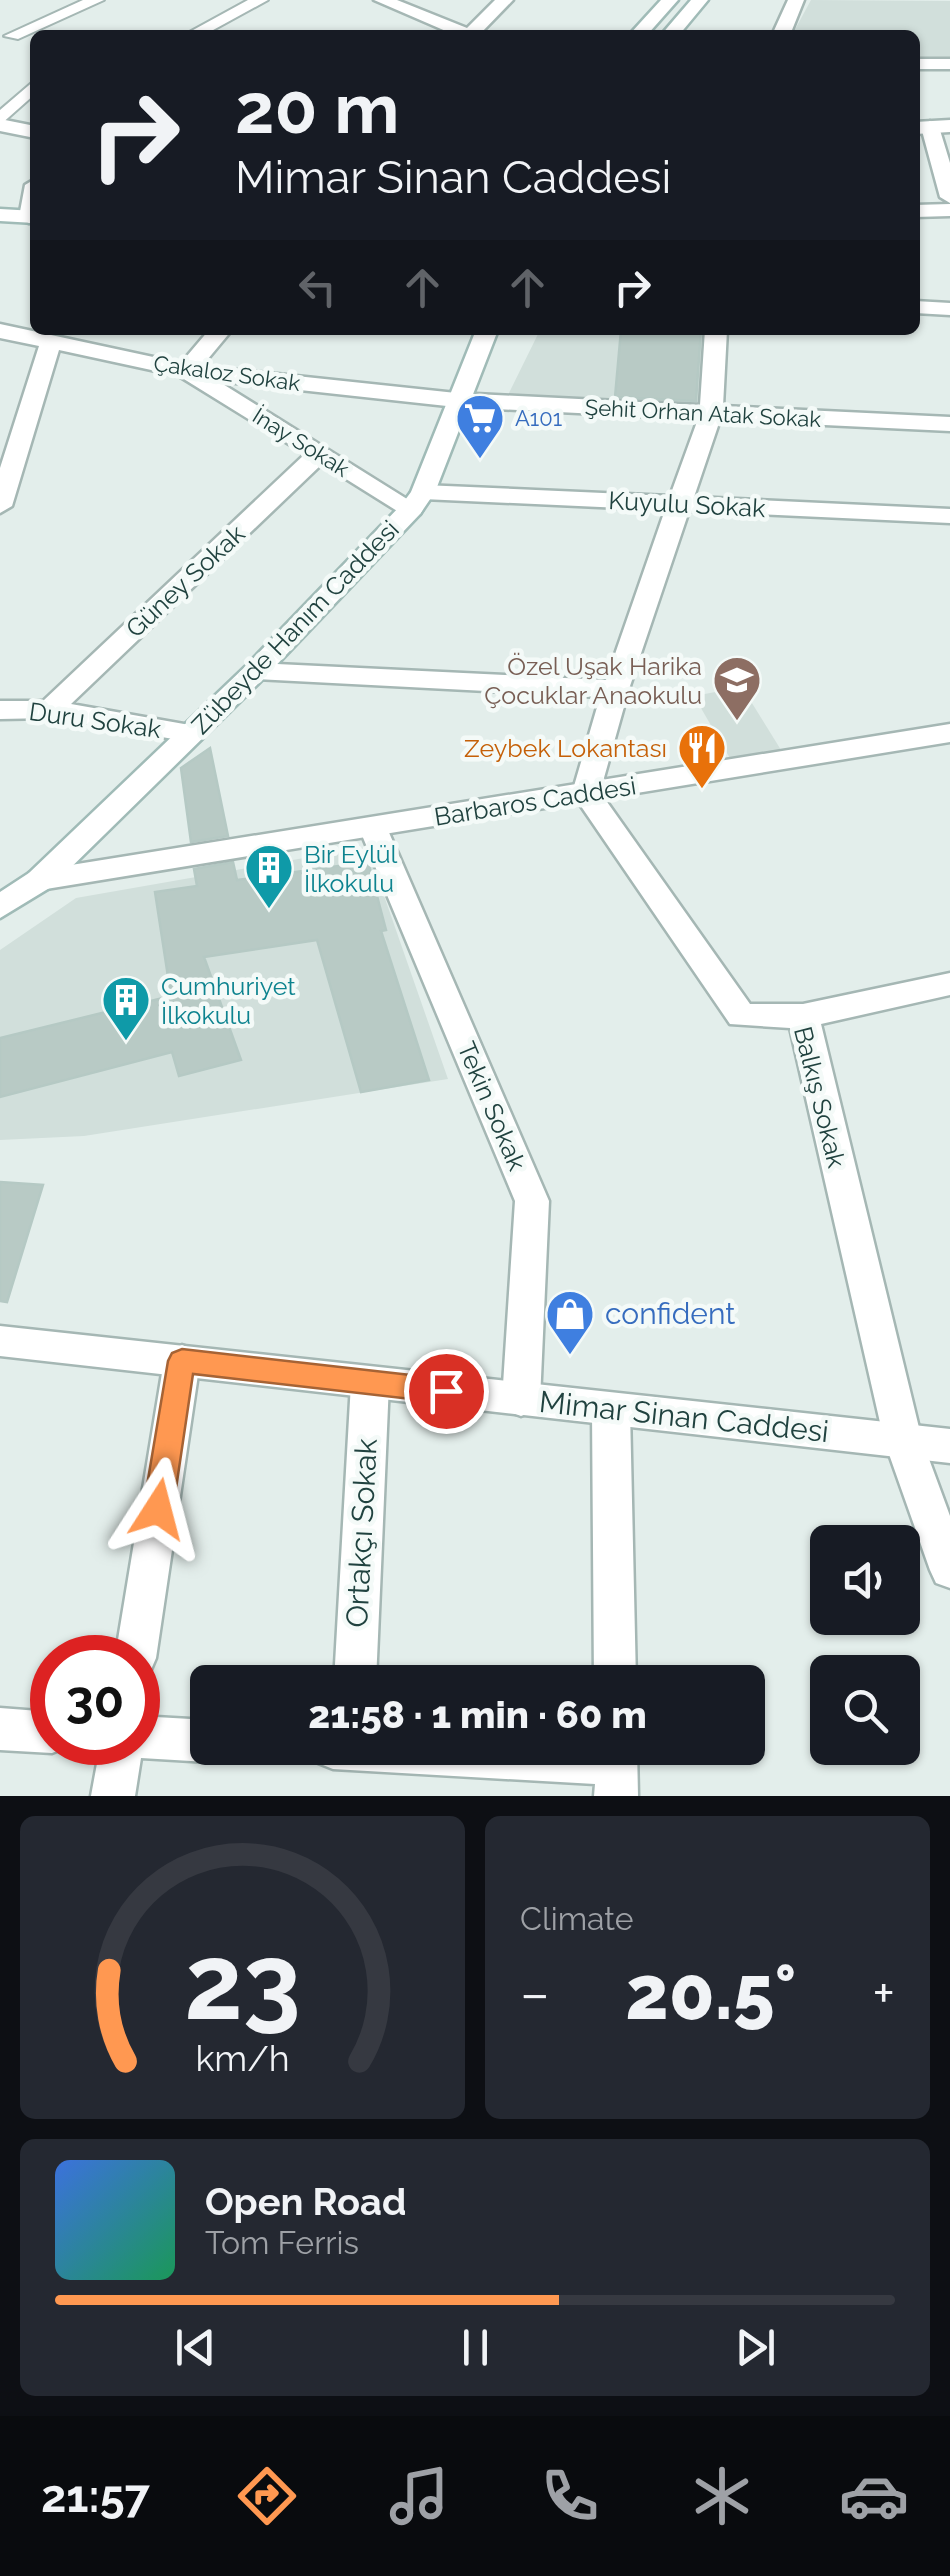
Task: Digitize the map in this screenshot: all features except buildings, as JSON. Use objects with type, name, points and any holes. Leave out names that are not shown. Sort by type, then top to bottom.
[{"type":"street","points":[[6,35],[96,0]]},
{"type":"street","points":[[202,30],[260,0]]},
{"type":"street","points":[[382,0],[457,30]]},
{"type":"street","points":[[475,30],[505,0]]},
{"type":"street","points":[[643,30],[670,0]]},
{"type":"street","points":[[674,30],[700,0]]},
{"type":"street","points":[[783,30],[796,0]]},
{"type":"street","points":[[920,64],[950,64]]},
{"type":"street","points":[[30,90],[0,123],[30,131]]},
{"type":"street","points":[[932,127],[950,197]]},
{"type":"street","points":[[920,211],[950,210]]},
{"type":"street","points":[[0,215],[30,217]]},
{"type":"street","points":[[920,307],[950,309]]},
{"type":"street","name":"Çakaloz Sokak","points":[[0,332],[186,371],[456,400]]},
{"type":"street","points":[[186,371],[217,335]]},
{"type":"street","name":"Zübeyde Hanım Caddesi","points":[[40,880],[256,670],[417,500],[485,335]]},
{"type":"street","points":[[586,793],[616,689],[711,414],[716,335]]},
{"type":"street","points":[[0,506],[51,342]]},
{"type":"street","name":"İnay Sokak","points":[[186,371],[320,454],[417,500]]},
{"type":"street","name":"Şehit Orhan Atak Sokak","points":[[456,400],[950,424]]},
{"type":"street","name":"Güney Sokak","points":[[50,708],[320,454]]},
{"type":"street","name":"Kuyulu Sokak","points":[[417,500],[678,504],[950,516]]},
{"type":"street","points":[[256,670],[616,689]]},
{"type":"street","name":"Duru Sokak","points":[[0,710],[50,708],[190,734]]},
{"type":"street","name":"Barbaros Caddesi","points":[[0,884],[374,828],[950,733]]},
{"type":"street","name":"Balkış Sokak","points":[[586,793],[742,1016],[803,1016],[903,1440],[950,1570]]},
{"type":"street","name":"Tekin Sokak","points":[[374,828],[532,1201],[521,1400]]},
{"type":"street","points":[[0,907],[40,880]]},
{"type":"street","points":[[803,1016],[950,984]]},
{"type":"street","name":"Mimar Sinan Caddesi","points":[[0,1341],[950,1446]]},
{"type":"street","points":[[139,1635],[182,1361]]},
{"type":"street","name":"Ortakçı Sokak","points":[[356,1665],[370,1382]]},
{"type":"street","points":[[611,1410],[615,1665]]},
{"type":"street","points":[[0,1729],[30,1731]]},
{"type":"street","points":[[160,1738],[190,1739]]},
{"type":"street","points":[[113,1796],[118,1765]]},
{"type":"street","points":[[566,1765],[616,1769]]},
{"type":"shaded area","points":[[811,0],[950,1],[950,58],[920,59],[920,30],[795,30]]},
{"type":"shaded area","points":[[538,335],[710,335],[706,406],[507,397]]},
{"type":"shaded area","name":"Özel Uşak Harika Çocuklar Anaokulu","points":[[742,687],[781,750],[731,760],[694,696]]},
{"type":"shaded area","points":[[367,847],[448,1079],[84,1136],[0,1140],[0,950],[76,898]]},
{"type":"place","name":"A101","points":[[480,460]]},
{"type":"place","name":"Özel Uşak Harika Çocuklar Anaokulu","points":[[737,722]]},
{"type":"place","name":"Zeybek Lokantası","points":[[702,790]]},
{"type":"place","name":"Bir Eylül İlkokulu","points":[[269,910]]},
{"type":"place","name":"Cumhuriyet İlkokulu","points":[[126,1042]]},
{"type":"place","name":"confident","points":[[570,1356]]},
{"type":"route","points":[[158,1509],[182,1361],[446,1391]]}]
